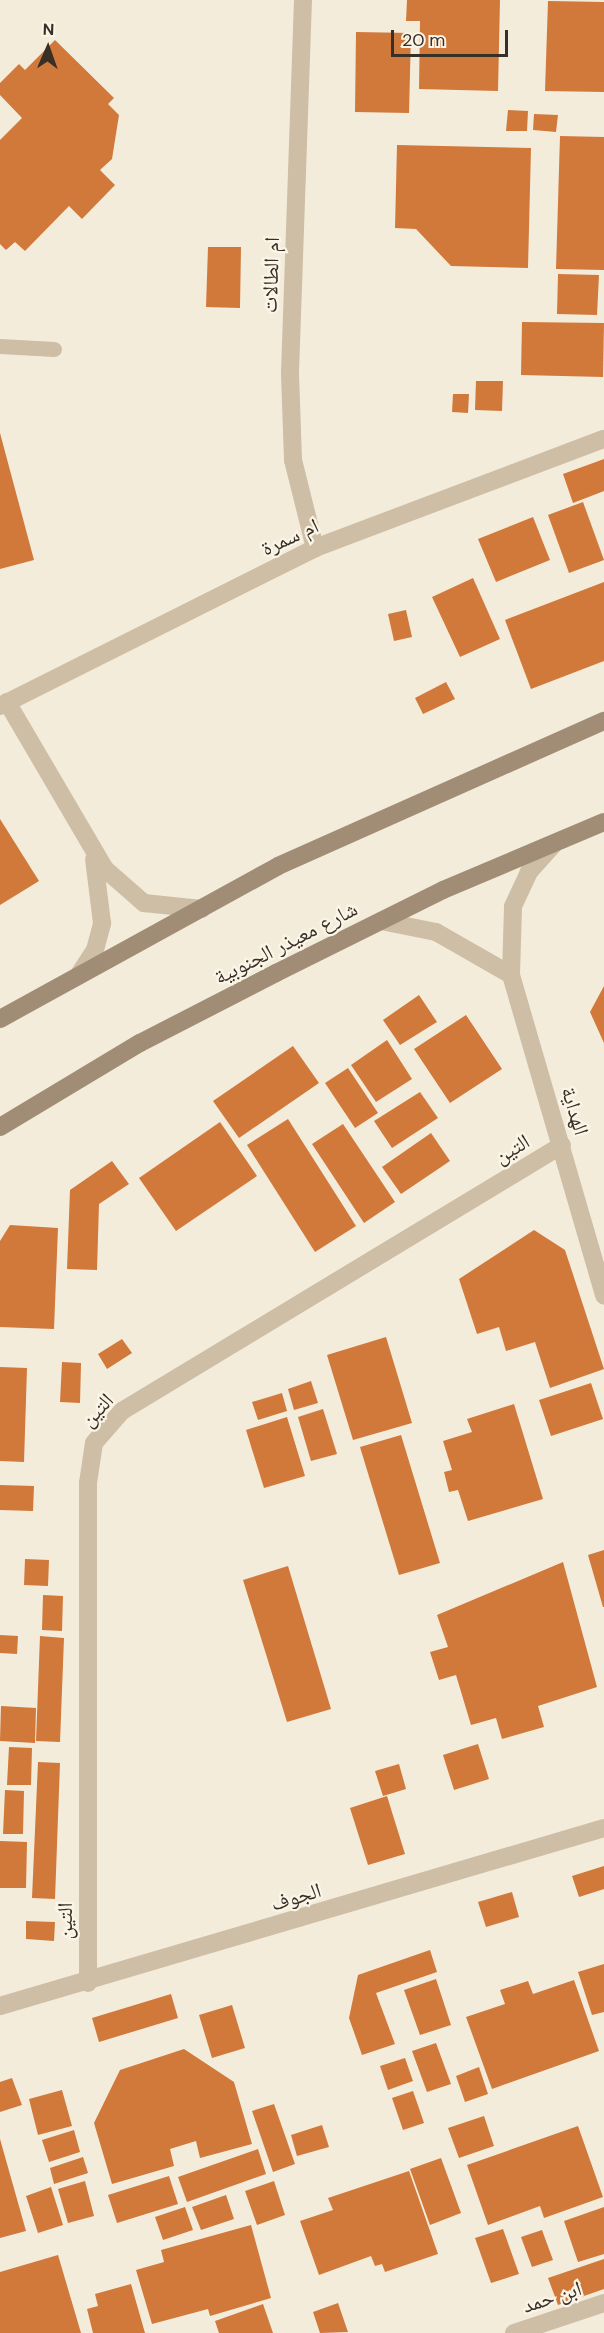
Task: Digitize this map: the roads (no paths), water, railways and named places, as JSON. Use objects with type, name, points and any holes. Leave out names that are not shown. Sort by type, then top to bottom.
[{"type":"street","name":"ام الطالات","points":[[303,0],[290,374],[293,460],[315,548]]},
{"type":"street","name":"ام سمرة","points":[[202,909],[144,903],[127,892],[92,848],[4,704],[315,548],[604,438]]},
{"type":"street","points":[[0,1019],[80,973],[288,861],[604,721]]},
{"type":"street","name":"شارع معيذر الجنوبية","points":[[0,1127],[140,1043],[381,921],[604,822]]},
{"type":"street","name":"الهداية","points":[[554,844],[529,872],[513,907],[511,975],[604,1296]]},
{"type":"street","name":"ام سمرة","points":[[80,973],[95,950],[102,923],[101,885],[92,848]]},
{"type":"street","points":[[381,921],[436,932],[511,975]]},
{"type":"street","name":"التين","points":[[88,1983],[88,1483],[94,1443],[122,1411],[562,1145]]},
{"type":"street","name":"الجوف","points":[[0,2006],[88,1983],[604,1828]]},
{"type":"street","name":"ابن حمد","points":[[514,2333],[604,2303]]},
{"type":"lane","points":[[0,346],[54,349]]}]
